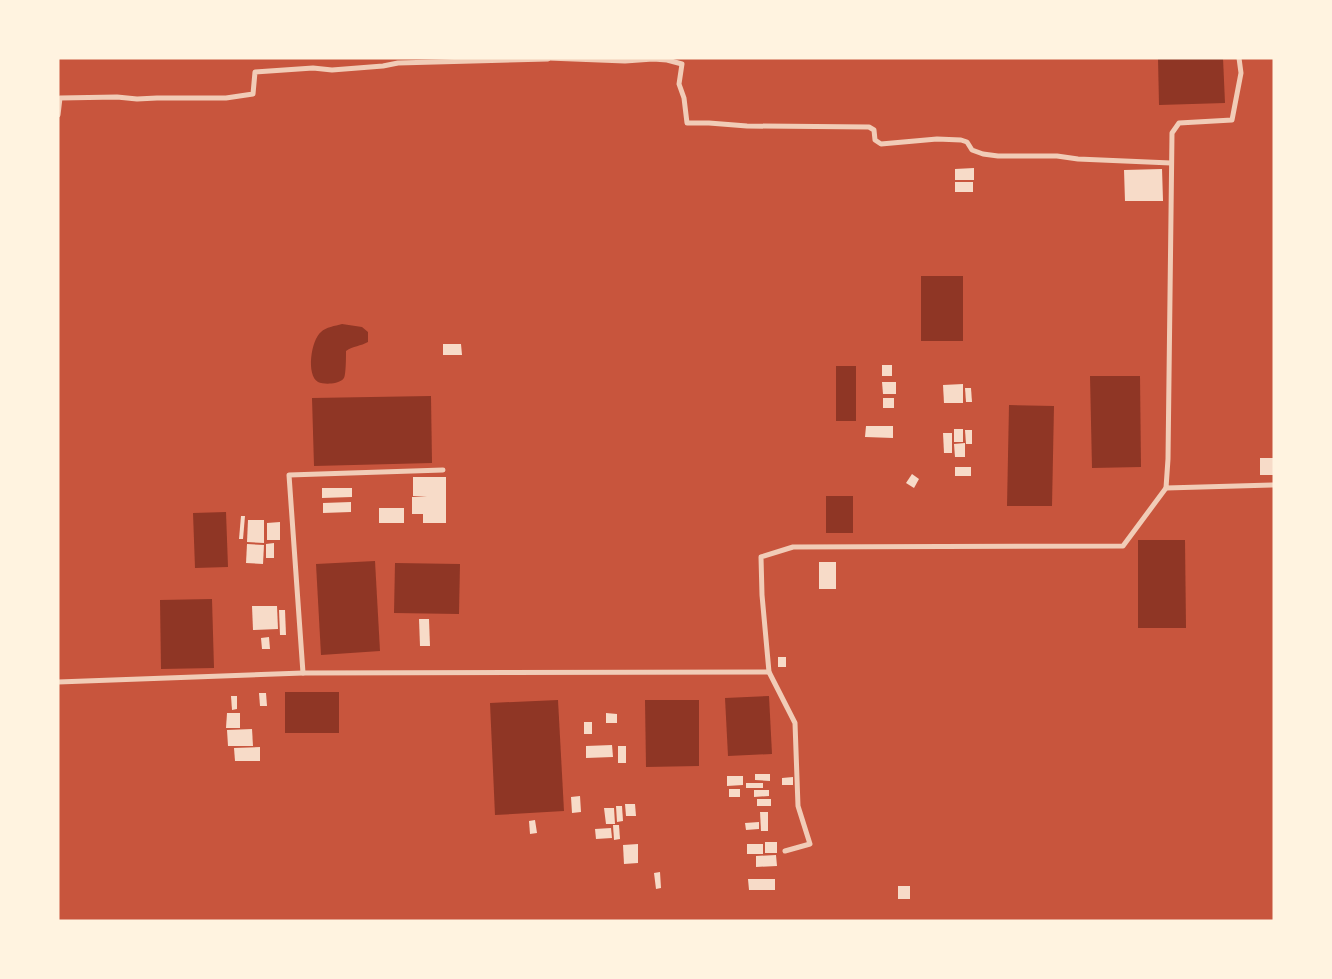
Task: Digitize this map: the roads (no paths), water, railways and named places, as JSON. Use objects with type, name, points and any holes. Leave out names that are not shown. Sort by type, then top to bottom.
[{"type":"street","points":[[58,115],[60,99],[226,97],[253,94],[255,72],[342,69],[398,63],[548,58],[625,61],[653,59],[682,64],[679,85],[687,122],[747,126],[869,127],[874,130],[875,140],[881,144],[937,139],[961,140],[967,142],[972,150],[998,156],[1057,156],[1171,163]]},
{"type":"street","points":[[785,851],[810,844],[798,806],[795,723],[769,672],[761,556],[793,547],[1123,546],[1166,488],[1172,133],[1179,122],[1232,120],[1241,72],[1239,58]]},
{"type":"street","points":[[303,673],[289,475],[443,470]]},
{"type":"street","points":[[1166,488],[1274,485]]},
{"type":"street","points":[[58,681],[303,673],[769,672]]}]
